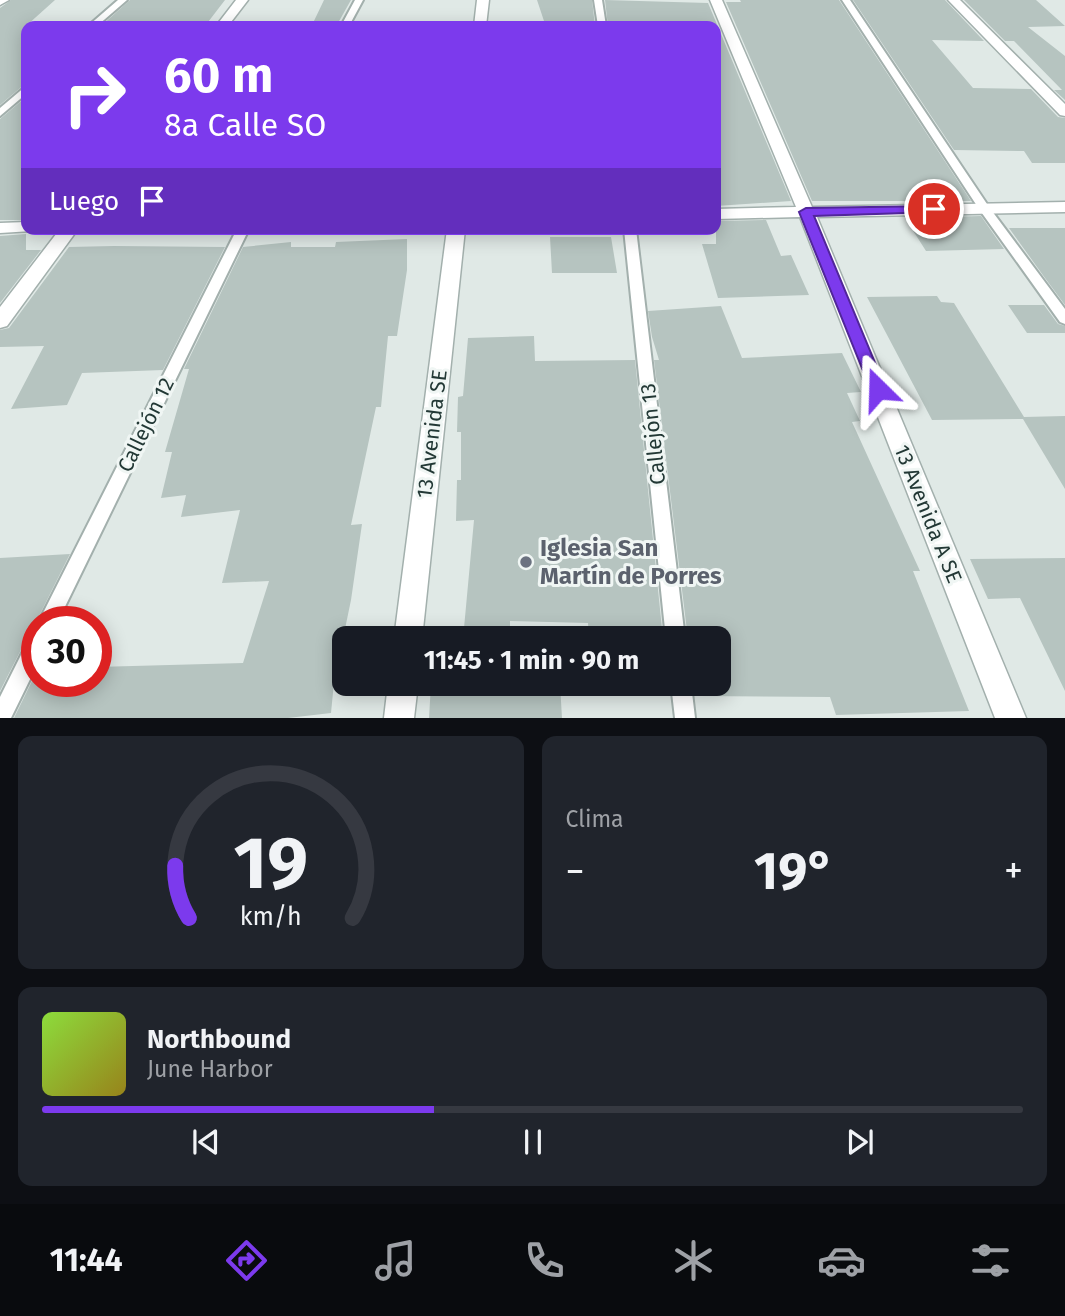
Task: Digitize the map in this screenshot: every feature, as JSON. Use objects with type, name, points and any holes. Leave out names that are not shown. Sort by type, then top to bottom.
[{"type":"street","points":[[226,21],[242,0]]},
{"type":"street","points":[[481,21],[483,0]]},
{"type":"street","name":"13 Avenida A SE","points":[[716,0],[806,212],[1012,718]]},
{"type":"street","points":[[954,0],[1065,112]]},
{"type":"street","points":[[721,214],[1065,207]]},
{"type":"street","points":[[0,228],[21,227]]},
{"type":"street","points":[[0,321],[64,235]]},
{"type":"street","name":"13 Avenida SE","points":[[410,626],[455,235]]},
{"type":"street","points":[[399,718],[402,696]]},
{"type":"lane","points":[[98,21],[122,0]]},
{"type":"lane","points":[[348,21],[359,0]]},
{"type":"lane","points":[[598,0],[601,21]]},
{"type":"lane","points":[[846,0],[985,209],[1065,318]]},
{"type":"lane","points":[[0,113],[21,94]]},
{"type":"lane","name":"Callejón 12","points":[[55,606],[240,235]]},
{"type":"lane","name":"Callejón 13","points":[[631,235],[675,626]]},
{"type":"lane","points":[[1,718],[21,677]]},
{"type":"lane","points":[[682,696],[684,718]]},
{"type":"building","points":[[11,0],[55,0],[32,21],[21,21],[21,87],[0,105],[0,8]]},
{"type":"building","points":[[130,0],[225,0],[209,21],[107,21]]},
{"type":"building","points":[[324,0],[351,0],[339,21],[314,21]]},
{"type":"building","points":[[537,0],[592,0],[594,21],[544,21]]},
{"type":"building","points":[[605,0],[708,3],[716,21],[607,21]]},
{"type":"building","points":[[740,0],[839,0],[971,201],[812,201],[726,2],[741,2]]},
{"type":"building","points":[[853,0],[945,0],[984,41],[932,40],[973,88],[1031,89],[1058,117],[1065,118],[1065,163],[1032,163],[1024,151],[954,150]]},
{"type":"building","points":[[964,0],[1036,0],[1065,26],[1028,27],[1065,56],[1065,100],[1054,90],[1062,90],[1014,41],[1005,41]]},
{"type":"building","points":[[721,34],[791,201],[721,206]]},
{"type":"building","points":[[21,101],[21,220],[0,220],[0,119]]},
{"type":"building","points":[[981,216],[1004,249],[926,251],[905,218]]},
{"type":"building","points":[[766,220],[781,256],[791,255],[809,295],[718,298],[702,244],[716,244],[716,235],[721,235],[721,221]]},
{"type":"building","points":[[1009,228],[1065,228],[1065,305],[1045,278]]},
{"type":"building","points":[[26,235],[26,250],[41,250],[0,303],[0,236]]},
{"type":"building","points":[[550,237],[611,237],[617,273],[552,273]]},
{"type":"building","points":[[407,239],[407,270],[397,336],[388,336],[381,407],[376,407],[351,525],[362,524],[346,626],[332,626],[331,713],[288,718],[14,718],[24,697],[112,697],[112,667],[243,663],[269,581],[222,583],[240,510],[181,517],[186,495],[161,498],[172,452],[165,452],[189,369],[184,369],[243,247],[291,242],[291,247],[335,247],[336,242]]},
{"type":"building","points":[[69,247],[225,247],[163,370],[82,373],[67,405],[11,409],[44,346],[0,347],[0,330],[9,328]]},
{"type":"building","points":[[937,296],[941,302],[954,303],[1024,417],[1065,416],[1065,489],[1023,419],[932,420],[867,297]]},
{"type":"building","points":[[1008,305],[1044,305],[1058,324],[1065,326],[1065,333],[1027,333]]},
{"type":"building","points":[[721,306],[742,358],[842,353],[861,392],[847,393],[860,421],[852,422],[920,571],[913,571],[969,711],[836,715],[830,697],[699,696],[731,696],[731,626],[686,626],[654,360],[659,360],[648,311]]},
{"type":"building","points":[[534,336],[535,361],[635,360],[662,626],[588,626],[588,623],[510,621],[510,626],[464,626],[474,520],[456,521],[457,480],[461,480],[461,432],[457,432],[458,397],[463,396],[468,338]]},
{"type":"building","points":[[70,554],[44,606],[21,606],[21,650],[0,691],[0,558]]},
{"type":"building","points":[[1065,558],[1065,691],[1020,598],[988,599],[970,559]]},
{"type":"building","points":[[430,696],[561,696],[562,718],[429,718]]},
{"type":"place","name":"Iglesia San Martín de Porres","points":[[526,562]]},
{"type":"route","points":[[878,389],[806,212],[934,209]]}]
